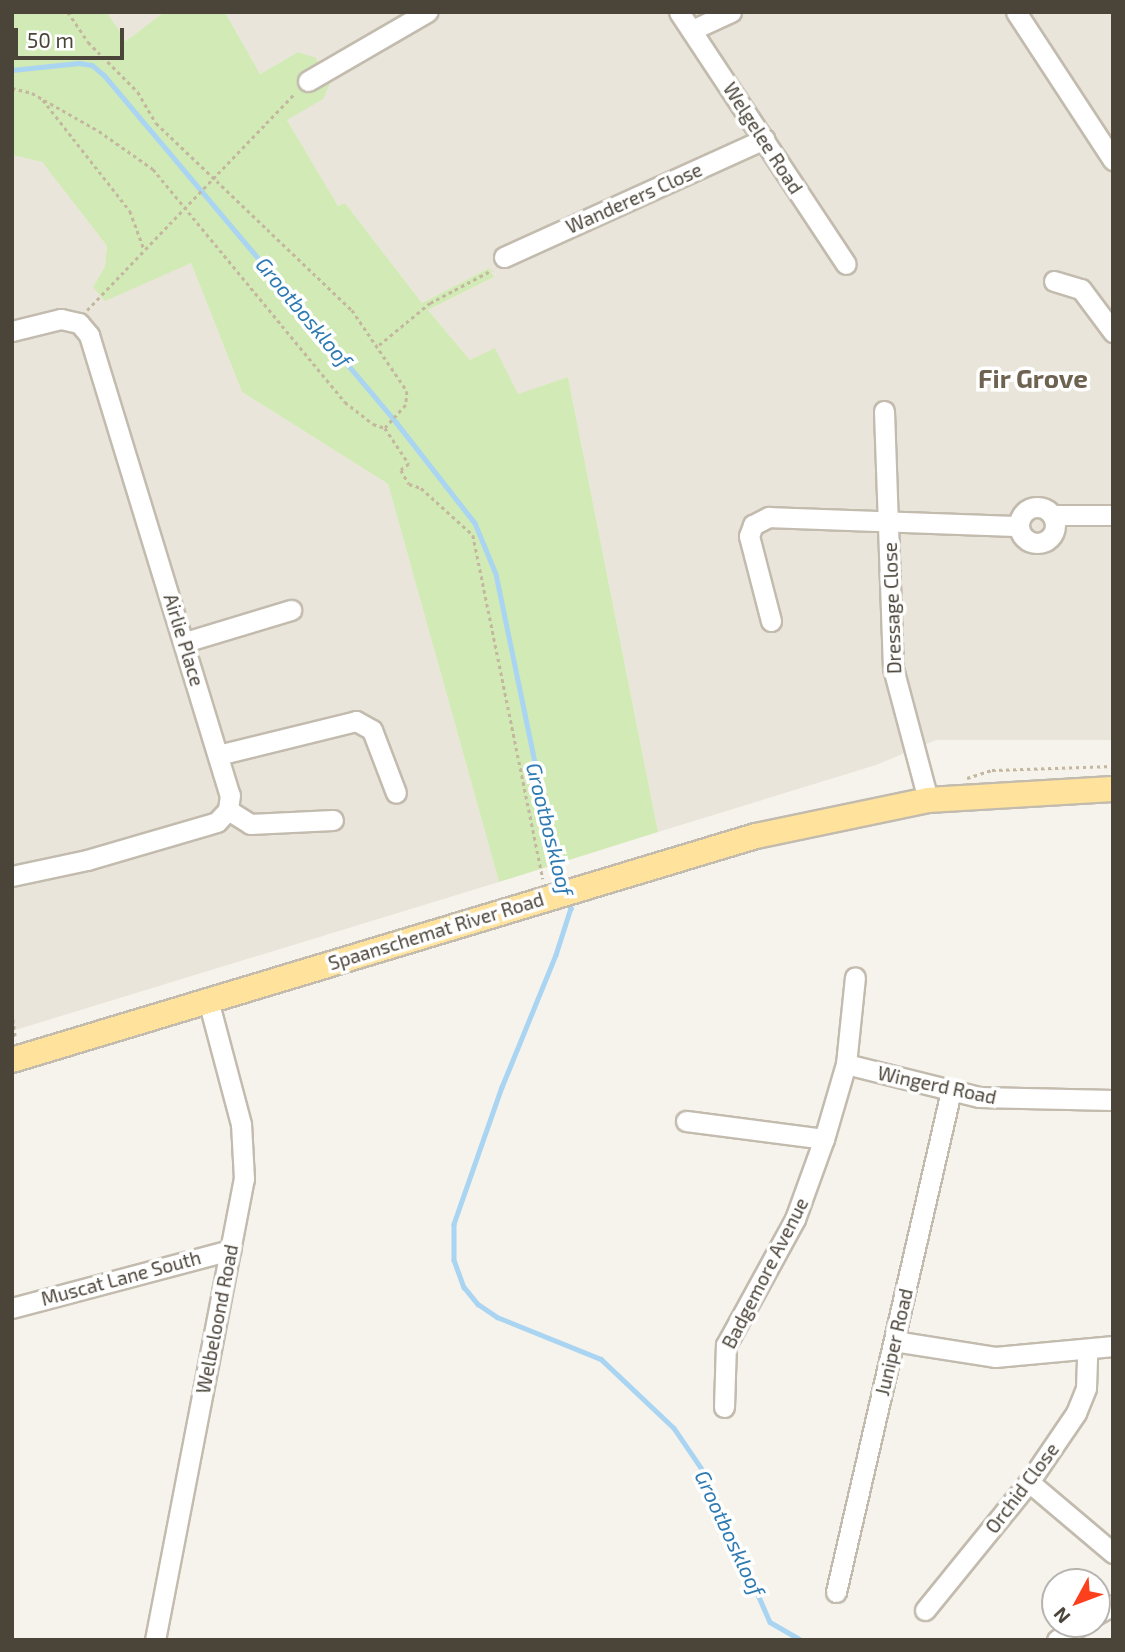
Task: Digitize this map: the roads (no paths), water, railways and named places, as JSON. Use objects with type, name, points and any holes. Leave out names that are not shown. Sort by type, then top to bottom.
[{"type":"main road","name":"Spaanschemat River Road","points":[[14,1050],[208,1000],[557,890],[756,836],[929,800],[1113,789]]},
{"type":"street","points":[[308,81],[427,12]]},
{"type":"street","name":"Welgelee Road","points":[[679,12],[846,264]]},
{"type":"street","points":[[692,30],[731,12]]},
{"type":"street","points":[[1016,12],[1113,160]]},
{"type":"street","name":"Wanderers Close","points":[[504,257],[764,139]]},
{"type":"street","points":[[1054,281],[1081,289],[1113,332]]},
{"type":"street","name":"Airlie Place","points":[[12,331],[61,319],[79,323],[89,335],[186,642],[230,796],[228,810]]},
{"type":"street","name":"Dressage Close","points":[[884,411],[896,688],[929,800]]},
{"type":"street","points":[[1052,515],[1055,528],[1043,542],[1024,538],[1019,526],[1022,515],[1031,508],[1043,508],[1052,515],[1113,515]]},
{"type":"street","points":[[771,621],[750,541],[753,525],[769,517],[791,515],[888,522],[1019,526]]},
{"type":"street","points":[[186,642],[291,610]]},
{"type":"street","points":[[218,755],[356,721],[372,730],[396,793]]},
{"type":"street","points":[[12,876],[217,822],[228,810],[250,824],[333,820]]},
{"type":"street","name":"Badgemore Avenue","points":[[723,1406],[726,1345],[795,1219],[824,1139],[846,1065],[855,977]]},
{"type":"street","name":"Welbeloond Road","points":[[155,1640],[230,1250],[245,1157],[241,1124],[208,1000]]},
{"type":"street","name":"Wingerd Road","points":[[846,1065],[951,1091],[997,1099],[1113,1100]]},
{"type":"street","name":"Juniper Road","points":[[836,1592],[951,1091]]},
{"type":"street","points":[[686,1121],[824,1139]]},
{"type":"street","name":"Muscat Lane South","points":[[12,1308],[230,1250]]},
{"type":"street","points":[[894,1341],[986,1356],[1087,1352],[1113,1346]]},
{"type":"street","name":"Orchid Close","points":[[925,1611],[1029,1482],[1083,1400],[1087,1352]]},
{"type":"street","points":[[1029,1482],[1113,1553]]},
{"type":"waterway","name":"Grootboskloof","points":[[12,70],[79,63],[92,65],[104,75],[396,422],[475,523],[496,574],[561,887]]},
{"type":"waterway","name":"Grootboskloof","points":[[568,901],[571,908],[556,955],[502,1087],[454,1224],[454,1260],[464,1287],[478,1304],[497,1317],[601,1359],[674,1428],[706,1475],[770,1622],[801,1640]]},
{"type":"district","name":"Fir Grove","points":[[1033,378]]}]
